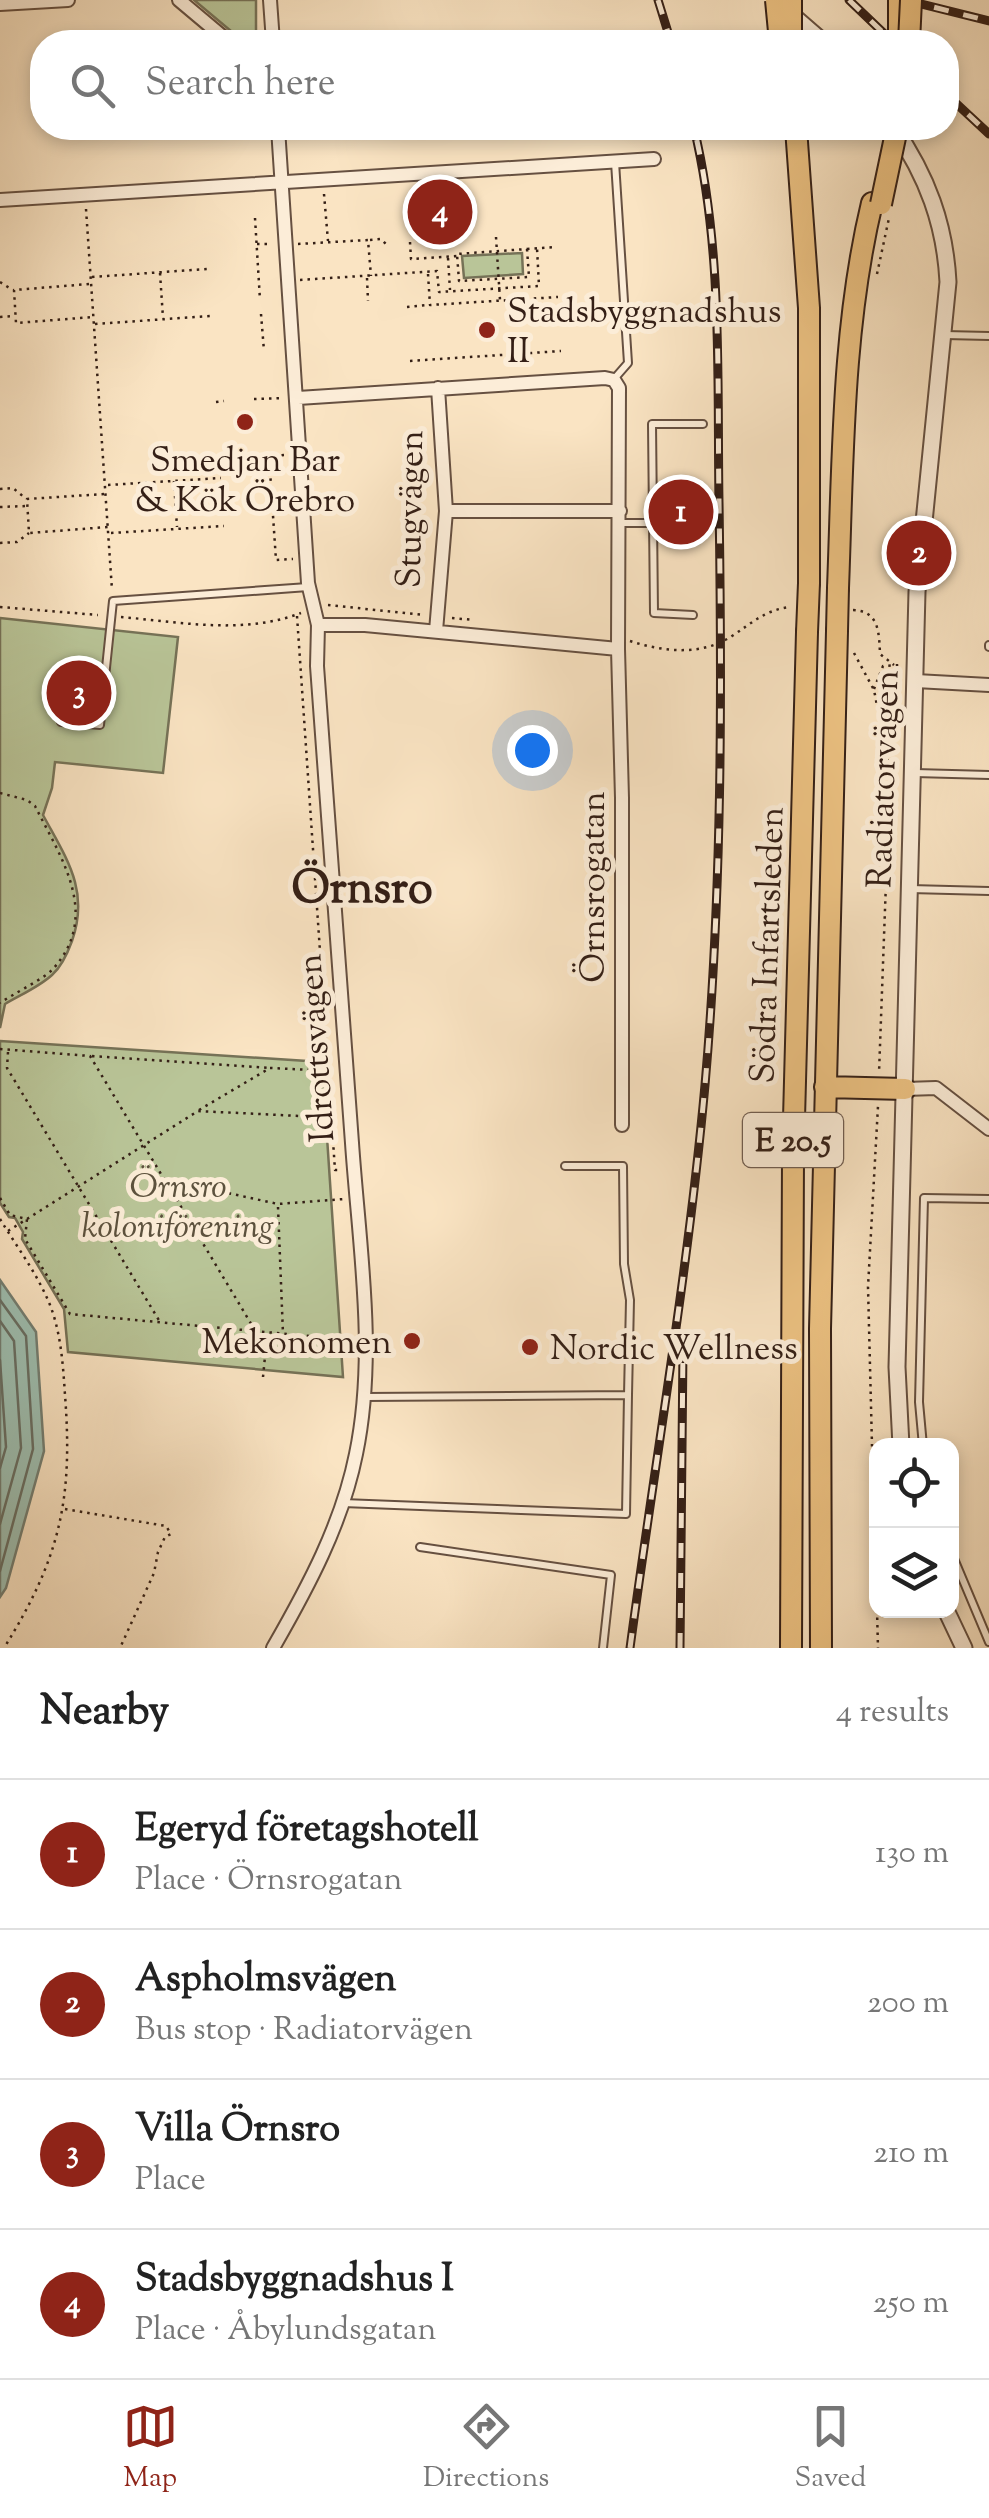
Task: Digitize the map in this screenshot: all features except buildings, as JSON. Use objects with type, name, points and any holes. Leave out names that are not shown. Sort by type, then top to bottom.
[{"type":"main road","points":[[774,0],[778,30]]},
{"type":"main road","points":[[791,0],[791,30]]},
{"type":"main road","points":[[899,0],[899,30]]},
{"type":"main road","points":[[910,30],[911,0]]},
{"type":"main road","name":"Södra Infartsleden","points":[[791,1648],[793,1156],[812,436],[806,245],[797,140]]},
{"type":"main road","name":"Södra Infartsleden","points":[[821,1648],[820,1330],[825,1087],[843,635],[838,588],[844,434],[856,300],[871,255],[876,204],[890,140]]},
{"type":"main road","points":[[825,1087],[905,1089]]},
{"type":"street","points":[[0,4],[68,0]]},
{"type":"street","points":[[179,0],[214,30]]},
{"type":"street","points":[[270,0],[272,30]]},
{"type":"street","points":[[774,0],[809,30]]},
{"type":"street","name":"Idrottsvägen","points":[[273,1648],[305,1593],[343,1504],[357,1450],[364,1397],[365,1340],[316,666],[318,625],[309,586],[279,140]]},
{"type":"street","name":"Radiatorvägen","points":[[901,140],[922,172],[942,227],[948,282],[920,537],[897,1366],[901,1438]]},
{"type":"street","points":[[0,200],[654,159]]},
{"type":"street","points":[[298,398],[614,380]]},
{"type":"street","name":"Örnsrogatan","points":[[614,380],[622,398],[618,649],[622,1125]]},
{"type":"street","name":"Stugvägen","points":[[436,631],[446,511],[438,388]]},
{"type":"street","points":[[446,511],[620,517]]},
{"type":"street","points":[[318,625],[340,623],[618,649]]},
{"type":"street","points":[[916,681],[989,685]]},
{"type":"street","points":[[905,1089],[936,1088],[989,1129]]},
{"type":"street","points":[[950,1618],[964,1648]]},
{"type":"lane","points":[[614,380],[628,364],[615,161]]},
{"type":"lane","points":[[944,335],[989,336]]},
{"type":"lane","points":[[693,614],[654,613],[652,424],[704,424]]},
{"type":"lane","points":[[620,517],[653,523]]},
{"type":"lane","points":[[61,722],[100,725],[113,601],[309,586]]},
{"type":"lane","points":[[913,773],[989,775]]},
{"type":"lane","points":[[909,889],[989,891]]},
{"type":"lane","points":[[343,1504],[626,1514],[630,1300],[624,1264],[623,1166],[566,1166]]},
{"type":"lane","points":[[922,1438],[918,1402],[924,1198],[989,1199]]},
{"type":"lane","points":[[364,1397],[628,1395]]},
{"type":"lane","points":[[420,1547],[611,1574],[603,1648]]},
{"type":"lane","points":[[959,1571],[989,1642]]},
{"type":"path","points":[[322,180],[328,242]]},
{"type":"path","points":[[85,196],[113,601]]},
{"type":"path","points":[[255,218],[260,300]]},
{"type":"path","points":[[496,237],[500,301]]},
{"type":"path","points":[[290,245],[381,239],[386,244]]},
{"type":"path","points":[[368,240],[368,301]]},
{"type":"path","points":[[410,242],[411,260],[555,248]]},
{"type":"path","points":[[289,281],[437,272],[438,292],[539,286],[537,248]]},
{"type":"path","points":[[458,256],[459,281],[529,276],[527,249]]},
{"type":"path","points":[[448,257],[450,292]]},
{"type":"path","points":[[90,277],[207,270]]},
{"type":"path","points":[[160,272],[163,320]]},
{"type":"path","points":[[428,272],[430,306]]},
{"type":"path","points":[[0,282],[14,290],[91,284]]},
{"type":"path","points":[[14,290],[16,323],[93,317]]},
{"type":"path","points":[[407,307],[558,297]]},
{"type":"path","points":[[262,314],[264,351]]},
{"type":"path","points":[[0,317],[16,316]]},
{"type":"path","points":[[94,324],[210,316]]},
{"type":"path","points":[[410,360],[561,351]]},
{"type":"path","points":[[254,399],[298,398]]},
{"type":"path","points":[[216,402],[224,401]]},
{"type":"path","points":[[301,454],[269,456],[276,560],[307,558]]},
{"type":"path","points":[[105,486],[221,478]]},
{"type":"path","points":[[174,481],[177,529]]},
{"type":"path","points":[[0,489],[13,488],[26,499],[28,533]]},
{"type":"path","points":[[26,499],[106,494]]},
{"type":"path","points":[[0,507],[27,506]]},
{"type":"path","points":[[0,543],[17,542],[28,533],[224,526]]},
{"type":"path","points":[[0,607],[242,626],[275,622],[315,608]]},
{"type":"path","points":[[642,645],[704,649],[732,636],[758,617],[790,607]]},
{"type":"path","points":[[861,610],[868,612],[877,624],[880,654],[894,665],[883,666],[874,690]]},
{"type":"path","points":[[297,614],[336,1170],[354,1170]]},
{"type":"path","points":[[843,635],[874,690],[890,773],[868,1287],[874,1528]]},
{"type":"path","points":[[0,793],[35,806],[66,863],[76,912],[67,946],[54,968],[0,1003]]},
{"type":"path","points":[[0,1049],[329,1072],[347,1070]]},
{"type":"path","points":[[9,1050],[6,1068],[160,1323]]},
{"type":"path","points":[[90,1056],[256,1333]]},
{"type":"path","points":[[8,1232],[137,1152],[142,1144],[270,1068]]},
{"type":"path","points":[[198,1110],[350,1119]]},
{"type":"path","points":[[876,1138],[889,1139]]},
{"type":"path","points":[[164,1179],[278,1204],[356,1197]]},
{"type":"path","points":[[0,1198],[10,1215],[28,1219]]},
{"type":"path","points":[[278,1204],[284,1336]]},
{"type":"path","points":[[0,1219],[46,1295],[56,1324],[69,1448],[63,1508],[44,1570],[4,1648]]},
{"type":"path","points":[[28,1219],[25,1239],[70,1314],[284,1336],[365,1340]]},
{"type":"path","points":[[263,1377],[267,1334]]},
{"type":"path","points":[[63,1508],[166,1526],[171,1534],[158,1552],[154,1573],[120,1648]]},
{"type":"path","points":[[877,1618],[878,1648]]},
{"type":"green space","points":[[194,0],[256,0],[256,30],[230,30]]},
{"type":"green space","points":[[522,253],[523,274],[464,278],[462,256]]},
{"type":"green space","points":[[0,618],[178,637],[163,773],[55,762],[43,815],[73,875],[77,923],[58,968],[5,1004],[0,1028]]},
{"type":"green space","name":"Örnsro koloniförening","points":[[0,1041],[322,1062],[343,1377],[68,1352],[64,1309],[22,1239],[23,1232],[15,1218],[9,1217],[0,1203]]},
{"type":"water","points":[[0,1280],[36,1332],[44,1451],[6,1588],[0,1597]]},
{"type":"railway","points":[[658,0],[667,30]]},
{"type":"railway","points":[[849,0],[880,30]]},
{"type":"railway","points":[[905,0],[989,21]]},
{"type":"railway","points":[[959,106],[989,134]]},
{"type":"railway","points":[[630,1648],[690,1226],[715,939],[720,721],[718,361],[710,220],[696,140]]},
{"type":"railway","points":[[680,1648],[683,1348]]},
{"type":"place","name":"Stadsbyggnadshus I","points":[[440,212]]},
{"type":"place","name":"Stadsbyggnadshus II","points":[[487,330]]},
{"type":"place","name":"Smedjan Bar & Kök Örebro","points":[[245,422]]},
{"type":"place","name":"Egeryd företagshotell","points":[[681,512]]},
{"type":"place","name":"Aspholmsvägen","points":[[919,553]]},
{"type":"place","name":"Villa Örnsro","points":[[79,693]]},
{"type":"place","name":"Mekonomen","points":[[412,1341]]},
{"type":"place","name":"Nordic Wellness","points":[[530,1347]]},
{"type":"district","name":"Örnsro","points":[[362,886]]}]
